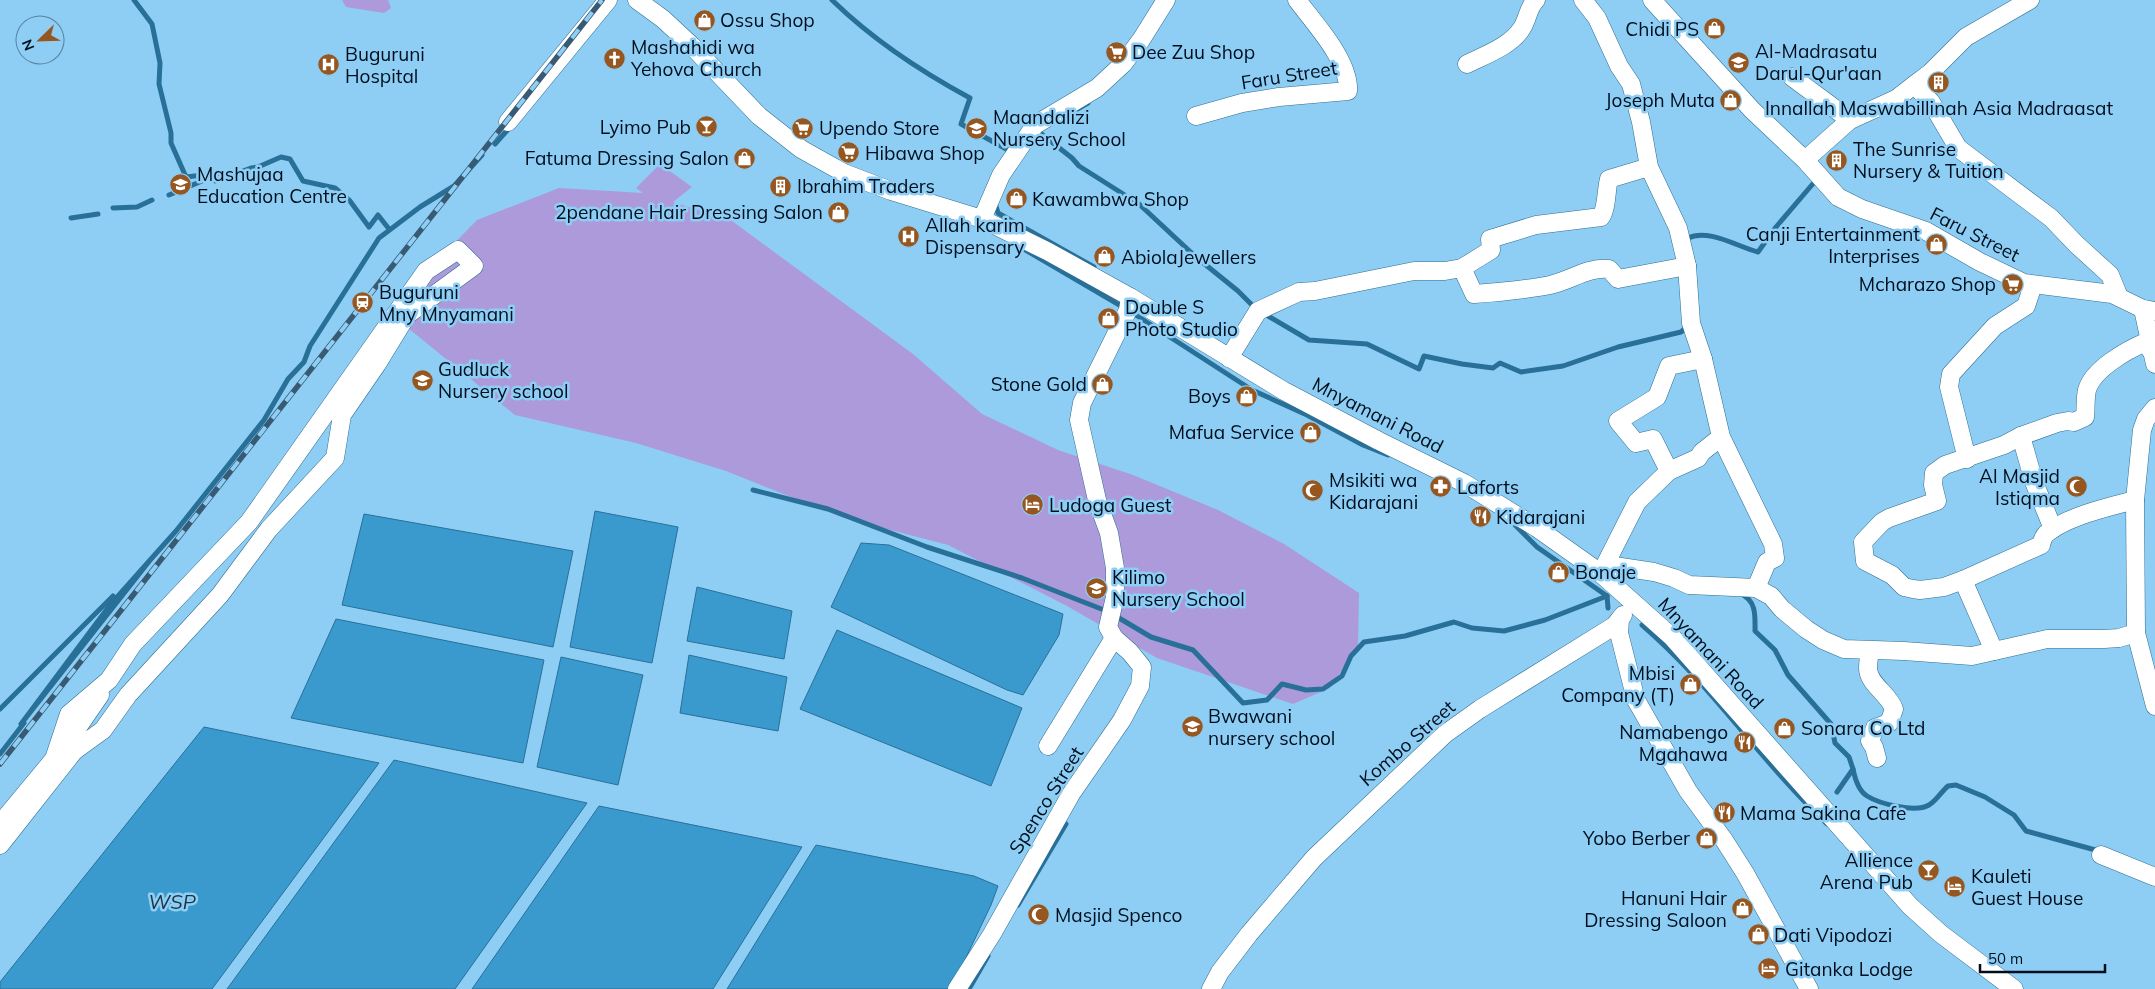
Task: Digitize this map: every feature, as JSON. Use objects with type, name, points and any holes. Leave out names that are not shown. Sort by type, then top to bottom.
[{"type":"street","points":[[508,122],[608,0]]},
{"type":"street","points":[[982,219],[1001,174],[1035,125],[1097,88],[1123,64],[1141,40],[1166,0]]},
{"type":"street","name":"Faru Street","points":[[1196,116],[1242,103],[1348,91],[1348,82],[1340,60],[1297,0]]},
{"type":"street","points":[[1467,64],[1489,54],[1511,40],[1522,28],[1536,0]]},
{"type":"street","points":[[1583,0],[1597,18],[1619,66],[1631,84],[1641,122],[1649,167],[1678,228],[1687,266],[1691,323],[1703,359],[1721,437],[1775,548],[1775,558],[1767,562],[1756,588]]},
{"type":"street","name":"Faru Street","points":[[1652,0],[1752,110],[1805,160],[1838,197],[1848,204],[1926,231],[1994,269],[2033,285],[2094,290],[2119,297],[2149,310],[2153,357]]},
{"type":"street","points":[[1805,160],[1850,120],[1896,99],[1930,73],[1966,37],[2030,0]]},
{"type":"street","name":"Mnyamani Road","points":[[640,1],[692,46],[759,116],[801,149],[844,173],[891,191],[982,219],[1047,251],[1130,297],[1284,390],[1379,442],[1464,483],[1602,570],[1672,637],[1910,906],[1941,934],[2014,989]]},
{"type":"street","points":[[1792,78],[1850,120]]},
{"type":"street","points":[[1914,85],[1931,102],[1958,148],[2051,218],[2110,275],[2119,297]]},
{"type":"street","points":[[1229,358],[1258,311],[1299,292],[1315,291],[1414,271],[1444,271],[1462,268],[1491,250],[1490,239],[1536,225],[1602,217],[1609,178],[1649,167]]},
{"type":"street","points":[[0,846],[74,751],[103,730],[128,696],[220,595],[269,529],[335,458],[342,415],[377,364],[407,315],[474,266],[458,250],[426,271],[248,522],[133,644],[78,728],[74,751]]},
{"type":"street","points":[[1462,268],[1474,294],[1516,291],[1553,284],[1586,270],[1600,268],[1610,269],[1618,279],[1687,266]]},
{"type":"street","points":[[1967,459],[1949,387],[1951,374],[1995,326],[2026,306],[2033,285]]},
{"type":"street","points":[[1048,746],[1114,638],[1108,627],[1108,621],[1115,597],[1115,568],[1109,533],[1097,500],[1079,420],[1082,403],[1128,310],[1130,297]]},
{"type":"street","points":[[2135,500],[2092,510],[2044,535],[2041,544],[1944,587],[1920,590],[1904,587],[1892,576],[1865,562],[1863,542],[1882,522],[1888,518],[1937,501],[1932,485],[1934,473],[1945,465],[1967,459],[2057,422],[2080,420],[2085,417],[2086,392],[2096,376],[2126,351],[2146,342],[2153,357]]},
{"type":"street","points":[[1669,471],[1653,439],[1636,443],[1618,422],[1657,397],[1669,366],[1703,359]]},
{"type":"street","points":[[2155,408],[2146,419],[2142,430],[2135,500],[2136,633],[2155,706]]},
{"type":"street","points":[[2021,436],[2034,482],[2053,529]]},
{"type":"street","points":[[1602,570],[1637,502],[1669,471],[1698,458],[1702,452],[1721,437]]},
{"type":"street","points":[[1602,570],[1614,566],[1654,572],[1674,578],[1688,585],[1756,588],[1771,596],[1782,609],[1822,640],[1844,649],[1859,649],[1870,652],[1904,651],[1972,656],[2047,639],[2119,638],[2136,633]]},
{"type":"street","points":[[1963,580],[1994,651]]},
{"type":"street","name":"Kombo Street","points":[[1211,989],[1220,972],[1314,858],[1453,727],[1480,708],[1614,626],[1632,600]]},
{"type":"street","points":[[1620,619],[1619,633],[1636,700],[1688,791],[1724,840],[1745,873],[1809,989]]},
{"type":"street","name":"Spenco Street","points":[[957,989],[992,934],[1071,794],[1122,720],[1140,686],[1142,667],[1130,652],[1114,638]]},
{"type":"street","points":[[1870,652],[1868,669],[1870,676],[1889,698],[1894,709],[1889,723],[1875,728],[1871,735],[1870,741],[1874,746],[1877,758]]},
{"type":"street","points":[[0,824],[54,759],[69,714],[109,680]]},
{"type":"street","points":[[2101,855],[2155,877]]},
{"type":"shaded area","points":[[342,0],[388,0],[391,8],[384,13],[346,7]]},
{"type":"shaded area","points":[[660,164],[692,187],[673,202],[732,221],[913,354],[982,414],[1058,450],[1133,475],[1218,510],[1284,544],[1359,593],[1358,646],[1330,688],[1293,704],[1157,658],[1067,606],[948,545],[841,517],[726,471],[636,443],[515,415],[408,328],[405,329],[434,264],[477,220],[559,188],[643,193],[636,188]]},
{"type":"water","points":[[595,511],[678,527],[652,663],[570,647]]},
{"type":"water","points":[[364,514],[573,551],[553,647],[342,605]]},
{"type":"water","points":[[861,543],[889,545],[1063,614],[1059,635],[1023,695],[1007,690],[831,607]]},
{"type":"water","points":[[697,587],[792,611],[784,659],[687,641]]},
{"type":"water","points":[[336,619],[544,660],[523,763],[291,718]]},
{"type":"water","points":[[837,630],[1022,708],[991,786],[800,709]]},
{"type":"water","points":[[689,655],[787,677],[778,731],[680,713]]},
{"type":"water","points":[[561,657],[643,675],[618,785],[537,767]]},
{"type":"water","name":"WSP","points":[[204,727],[379,763],[212,989],[0,989],[0,982]]},
{"type":"water","points":[[394,760],[587,803],[455,989],[227,989]]},
{"type":"water","points":[[599,806],[802,847],[713,989],[472,989]]},
{"type":"water","points":[[816,845],[974,876],[998,886],[991,905],[951,989],[727,989]]},
{"type":"waterway","points":[[134,0],[152,24],[160,63],[159,84],[171,133],[171,143],[186,177],[220,173]]},
{"type":"waterway","points":[[832,0],[898,54],[970,98],[961,124],[1008,150],[1014,146]]},
{"type":"waterway","points":[[1065,116],[1088,103]]},
{"type":"waterway","points":[[495,144],[511,126]]},
{"type":"waterway","points":[[1034,135],[1039,132],[1072,158],[1079,166],[1139,204],[1256,309]]},
{"type":"waterway","points":[[151,559],[21,724],[110,605],[176,531],[264,420],[288,379],[304,362],[310,346],[379,238],[420,207],[454,186],[482,155]]},
{"type":"waterway","points":[[215,181],[258,167],[281,157],[290,159],[303,181],[335,188],[350,201],[369,227],[378,215],[389,229]]},
{"type":"waterway","points":[[1688,242],[1688,238],[1705,235],[1723,239],[1758,252],[1776,227],[1817,179]]},
{"type":"waterway","points":[[169,195],[202,181]]},
{"type":"waterway","points":[[113,208],[137,207],[152,200]]},
{"type":"waterway","points":[[995,203],[998,213],[1094,267]]},
{"type":"waterway","points":[[71,218],[98,214]]},
{"type":"waterway","points":[[1022,248],[1128,310],[1252,390],[1307,415],[1363,445],[1388,455]]},
{"type":"waterway","points":[[1263,313],[1309,340],[1367,344],[1419,369],[1424,356],[1493,368],[1500,363],[1521,372],[1563,366],[1618,347],[1681,332],[1688,326]]},
{"type":"waterway","points":[[753,490],[828,509],[927,547],[1022,578],[1104,610]]},
{"type":"waterway","points":[[1511,521],[1537,547],[1607,596]]},
{"type":"waterway","points":[[1741,594],[1750,601],[1754,610],[1755,631],[1775,650],[1788,675],[1831,724],[1835,743],[1849,757],[1853,769],[1837,792]]},
{"type":"waterway","points":[[0,709],[113,596]]},
{"type":"waterway","points":[[1607,596],[1608,608]]},
{"type":"waterway","points":[[1119,618],[1151,637],[1193,650],[1243,703],[1267,700],[1282,684],[1306,690],[1323,689],[1342,676],[1351,656],[1364,642],[1405,636],[1454,622],[1472,628],[1504,631],[1545,620],[1607,596]]},
{"type":"waterway","points":[[1642,625],[1691,672],[1780,775],[1827,824]]},
{"type":"waterway","points":[[0,754],[24,723]]},
{"type":"waterway","points":[[1853,769],[1856,781],[1862,791],[1867,796],[1880,802],[1907,808],[1923,807],[1932,803],[1948,786],[1956,785],[1985,797],[2014,815],[2026,831],[2099,851]]},
{"type":"waterway","points":[[1018,905],[1066,824]]},
{"type":"waterway","points":[[969,989],[988,956]]},
{"type":"railway","points":[[0,764],[602,0]]},
{"type":"place","name":"Ossu Shop","points":[[704,20]]},
{"type":"place","name":"Chidi PS","points":[[1715,29]]},
{"type":"place","name":"Dee Zuu Shop","points":[[1116,52]]},
{"type":"place","name":"Mashahidi wa Yehova Church","points":[[615,58]]},
{"type":"place","name":"Al-Madrasatu Darul-Qur'aan","points":[[1739,62]]},
{"type":"place","name":"Buguruni Hospital","points":[[329,65]]},
{"type":"place","name":"Innallah Maswabillinah Asia Madraasat","points":[[1939,82]]},
{"type":"place","name":"Joseph Muta","points":[[1731,100]]},
{"type":"place","name":"Lyimo Pub","points":[[707,127]]},
{"type":"place","name":"Upendo Store","points":[[803,128]]},
{"type":"place","name":"Maandalizi Nursery School","points":[[977,128]]},
{"type":"place","name":"Hibawa Shop","points":[[849,153]]},
{"type":"place","name":"Fatuma Dressing Salon","points":[[745,158]]},
{"type":"place","name":"The Sunrise Nursery & Tuition","points":[[1837,160]]},
{"type":"place","name":"Mashujaa Education Centre","points":[[181,185]]},
{"type":"place","name":"Ibrahim Traders","points":[[781,186]]},
{"type":"place","name":"Kawambwa Shop","points":[[1016,199]]},
{"type":"place","name":"2pendane Hair Dressing Salon","points":[[839,212]]},
{"type":"place","name":"Allah karim Dispensary","points":[[909,236]]},
{"type":"place","name":"Canji Entertainment Interprises","points":[[1936,245]]},
{"type":"place","name":"AbiolaJewellers","points":[[1105,257]]},
{"type":"place","name":"Mcharazo Shop","points":[[2012,284]]},
{"type":"place","name":"Buguruni Mny Mnyamani","points":[[363,303]]},
{"type":"place","name":"Double S Photo Studio","points":[[1109,318]]},
{"type":"place","name":"Gudluck Nursery school","points":[[422,380]]},
{"type":"place","name":"Stone Gold","points":[[1103,384]]},
{"type":"place","name":"Boys","points":[[1247,396]]},
{"type":"place","name":"Mafua Service","points":[[1310,432]]},
{"type":"place","name":"Laforts","points":[[1441,487]]},
{"type":"place","name":"Al Masjid Istiqma","points":[[2076,487]]},
{"type":"place","name":"Msikiti wa Kidarajani","points":[[1313,491]]},
{"type":"place","name":"Ludoga Guest","points":[[1033,505]]},
{"type":"place","name":"Kidarajani","points":[[1480,517]]},
{"type":"place","name":"Bonaje","points":[[1559,572]]},
{"type":"place","name":"Kilimo Nursery School","points":[[1096,588]]},
{"type":"place","name":"Mbisi Company (T)","points":[[1691,684]]},
{"type":"place","name":"Bwawani nursery school","points":[[1192,727]]},
{"type":"place","name":"Sonara Co Ltd","points":[[1785,728]]},
{"type":"place","name":"Namabengo Mgahawa","points":[[1744,743]]},
{"type":"place","name":"Mama Sakina Cafe","points":[[1724,813]]},
{"type":"place","name":"Yobo Berber","points":[[1706,838]]},
{"type":"place","name":"Allience Arena Pub","points":[[1929,871]]},
{"type":"place","name":"Kauleti Guest House","points":[[1955,887]]},
{"type":"place","name":"Hanuni Hair Dressing Saloon","points":[[1743,909]]},
{"type":"place","name":"Masjid Spenco","points":[[1039,915]]},
{"type":"place","name":"Dati Vipodozi","points":[[1758,935]]},
{"type":"place","name":"Gitanka Lodge","points":[[1769,969]]}]
